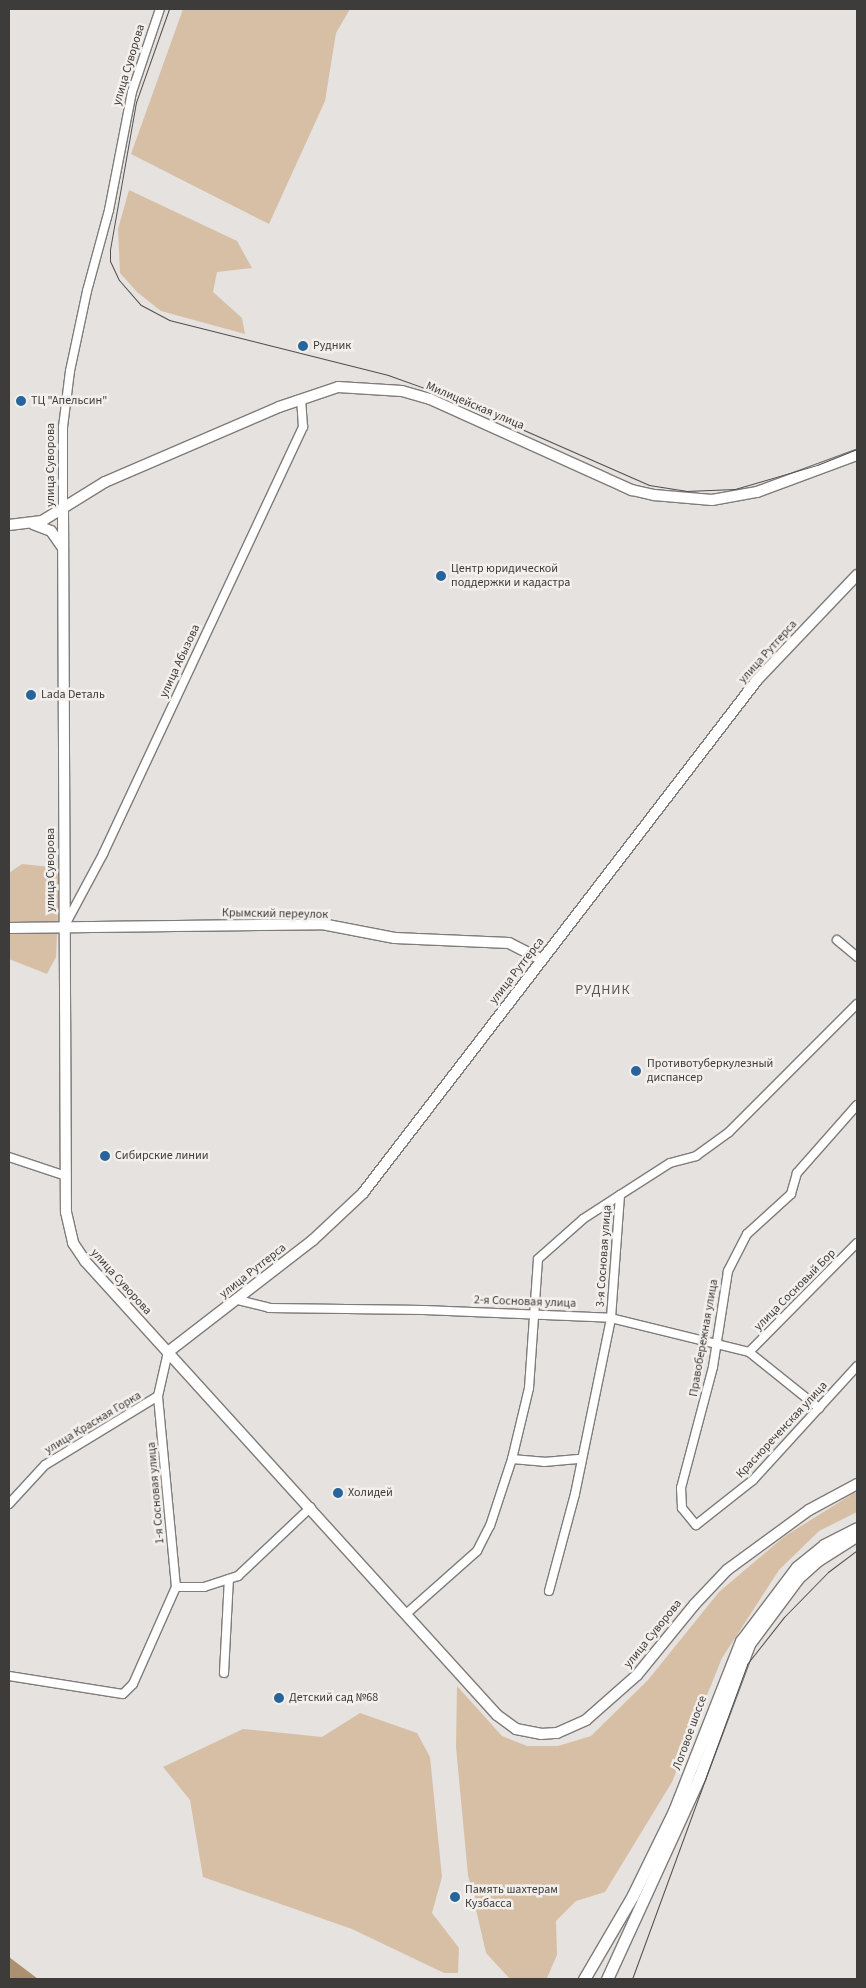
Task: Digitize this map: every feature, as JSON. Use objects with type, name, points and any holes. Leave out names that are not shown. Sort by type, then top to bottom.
[{"type":"main road","name":"Милицейская улица","points":[[32,524],[64,509],[105,482],[301,399],[338,388],[402,391],[430,399],[632,490],[712,500],[757,492],[857,455]]},
{"type":"main road","name":"улица Суворова","points":[[64,509],[63,929],[66,1176],[67,1223],[77,1252],[311,1507],[506,1724],[541,1734],[571,1729],[586,1720],[637,1675],[694,1604],[727,1570],[802,1515],[838,1492],[857,1484]]},
{"type":"main road","points":[[9,525],[32,524],[51,531],[64,550]]},
{"type":"main road","name":"улица Рутгерса","points":[[168,1352],[238,1300],[313,1240],[363,1194],[757,680],[857,575]]},
{"type":"main road","name":"Крымский переулок","points":[[9,928],[63,929],[322,924],[395,938],[501,941],[518,946],[542,960]]},
{"type":"main road","name":"Логовое шоссе","points":[[584,1979],[633,1895],[674,1811],[741,1641],[797,1567],[824,1546],[857,1528]]},
{"type":"main road","name":"Логовое шоссе","points":[[607,1979],[692,1793],[749,1644],[798,1578],[823,1556],[857,1536]]},
{"type":"street","name":"улица Суворова","points":[[64,509],[63,427],[70,371],[87,291],[109,210],[132,92],[160,9]]},
{"type":"street","name":"улица Абызова","points":[[63,929],[107,845],[303,427],[301,399]]},
{"type":"street","points":[[837,940],[857,957]]},
{"type":"street","name":"3-я Сосновая улица","points":[[549,1591],[582,1459],[611,1318],[620,1195],[670,1163],[696,1156],[729,1132],[857,1004]]},
{"type":"street","name":"Правобережная улица","points":[[696,1525],[682,1508],[681,1488],[713,1367],[728,1270],[747,1234],[791,1194],[797,1173],[857,1105]]},
{"type":"street","points":[[9,1157],[66,1176]]},
{"type":"street","points":[[406,1614],[477,1551],[490,1526],[512,1459],[529,1388],[538,1259],[583,1219],[620,1195]]},
{"type":"street","name":"улица Сосновый Бор","points":[[749,1352],[857,1243]]},
{"type":"street","name":"2-я Сосновая улица","points":[[238,1300],[269,1308],[535,1313],[611,1318],[749,1352],[819,1408]]},
{"type":"street","name":"улица Красная Горка","points":[[9,1504],[46,1465],[158,1396],[168,1352]]},
{"type":"street","name":"Краснореченская улица","points":[[696,1525],[753,1480],[857,1366]]},
{"type":"street","name":"1-я Сосновая улица","points":[[158,1396],[176,1587]]},
{"type":"street","points":[[512,1459],[544,1462],[582,1459]]},
{"type":"street","points":[[9,1676],[123,1694],[133,1684],[176,1587],[204,1587],[238,1576],[311,1507]]},
{"type":"street","points":[[224,1673],[229,1579]]},
{"type":"shaded area","points":[[183,9],[350,9],[336,33],[325,101],[269,224],[131,154]]},
{"type":"shaded area","points":[[129,190],[237,241],[252,268],[217,272],[213,292],[242,318],[245,334],[161,311],[137,292],[120,273],[118,229]]},
{"type":"shaded area","points":[[22,864],[60,868],[56,957],[47,974],[9,959],[9,873]]},
{"type":"shaded area","points":[[854,1493],[857,1493],[857,1512],[819,1531],[779,1570],[722,1658],[672,1782],[605,1892],[576,1901],[556,1921],[557,1955],[547,1978],[510,1979],[486,1953],[468,1875],[456,1747],[457,1686],[502,1736],[527,1746],[558,1746],[591,1736],[648,1680],[719,1592],[785,1536]]},
{"type":"shaded area","points":[[360,1713],[417,1733],[430,1757],[442,1877],[432,1913],[459,1948],[458,1973],[444,1973],[352,1929],[203,1877],[190,1800],[163,1767],[243,1729],[322,1737]]},
{"type":"shaded area","points":[[9,1957],[38,1979],[9,1979]]},
{"type":"tram line","points":[[169,9],[136,102],[110,249],[110,261],[119,280],[141,305],[169,320],[388,375],[444,395],[649,485],[686,491],[735,489],[817,465],[857,449]]},
{"type":"tram line","points":[[632,1979],[747,1664],[784,1617],[828,1572],[857,1550]]},
{"type":"place","name":"Рудник","points":[[303,346]]},
{"type":"place","name":"ТЦ \"Апельсин\"","points":[[21,401]]},
{"type":"place","name":"Центр юридической поддержки и кадастра","points":[[441,576]]},
{"type":"place","name":"Lada Dеталь","points":[[31,695]]},
{"type":"place","name":"Противотуберкулезный диспансер","points":[[636,1071]]},
{"type":"place","name":"Сибирские линии","points":[[105,1156]]},
{"type":"place","name":"Холидей","points":[[338,1493]]},
{"type":"place","name":"Детский сад №68","points":[[279,1698]]},
{"type":"place","name":"Память шахтерам Кузбасса","points":[[455,1897]]},
{"type":"district","name":"РУДНИК","points":[[603,990]]}]
